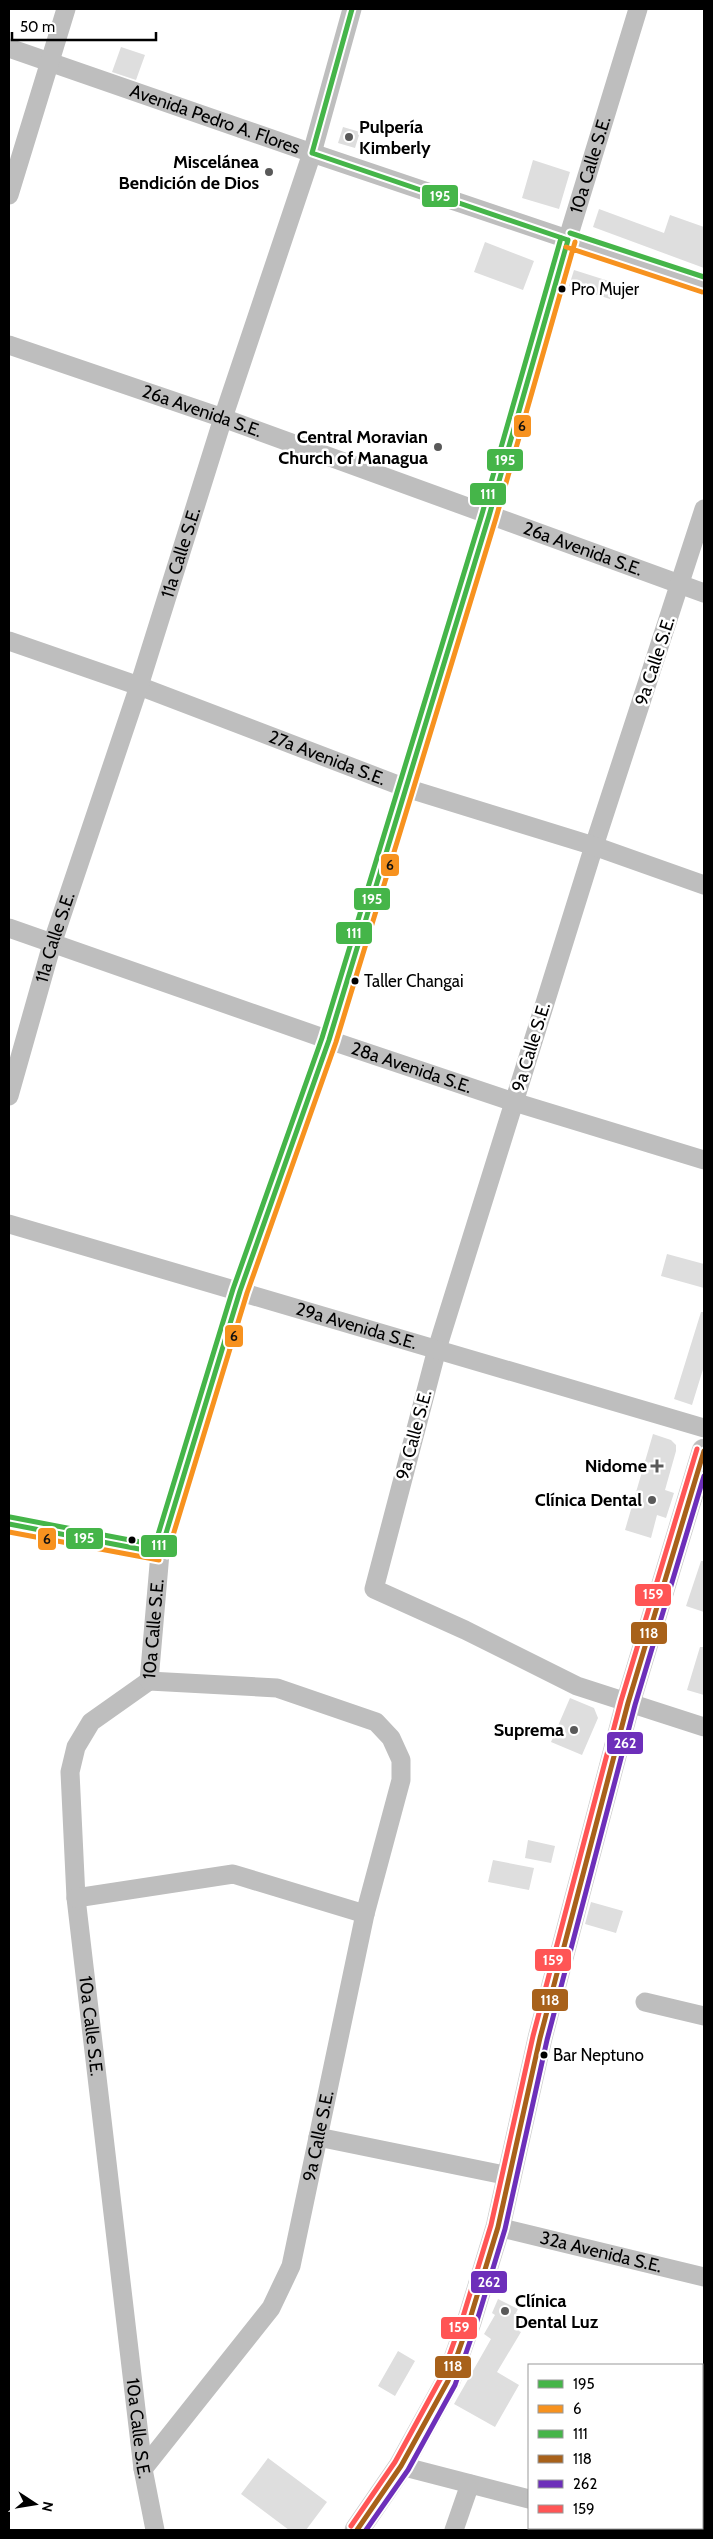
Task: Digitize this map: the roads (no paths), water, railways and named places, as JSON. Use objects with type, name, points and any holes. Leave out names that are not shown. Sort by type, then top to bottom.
[{"type":"main road","points":[[357,2530],[401,2466],[448,2381],[469,2322],[498,2227],[540,2038],[628,1704],[704,1451]]},
{"type":"street","points":[[9,195],[66,9]]},
{"type":"street","name":"11a Calle S.E.","points":[[9,1096],[52,944],[139,686],[223,418],[312,153],[352,9]]},
{"type":"street","name":"10a Calle S.E.","points":[[155,2530],[143,2469],[76,1898],[70,1772],[76,1747],[91,1722],[149,1681],[160,1553],[240,1291],[329,1040],[489,516],[568,240],[638,9]]},
{"type":"street","name":"Avenida Pedro A. Flores","points":[[9,48],[568,240],[704,284]]},
{"type":"street","name":"26a Avenida S.E.","points":[[9,345],[223,418],[704,593]]},
{"type":"street","name":"9a Calle S.E.","points":[[628,1704],[577,1686],[465,1630],[374,1589],[437,1349],[594,846],[704,509]]},
{"type":"street","name":"27a Avenida S.E.","points":[[9,641],[139,686],[406,788],[594,846],[704,885]]},
{"type":"street","name":"28a Avenida S.E.","points":[[9,928],[329,1040],[514,1102],[704,1160]]},
{"type":"street","name":"29a Avenida S.E.","points":[[9,1224],[704,1428]]},
{"type":"street","points":[[9,1524],[160,1553]]},
{"type":"street","name":"9a Calle S.E.","points":[[143,2469],[271,2308],[291,2266],[365,1914],[401,1780],[401,1760],[391,1738],[376,1722],[277,1688],[149,1681]]},
{"type":"street","points":[[628,1704],[704,1727]]},
{"type":"street","points":[[76,1898],[233,1874],[365,1914]]},
{"type":"street","points":[[645,2002],[704,2016]]},
{"type":"street","points":[[318,2137],[509,2176]]},
{"type":"street","name":"32a Avenida S.E.","points":[[498,2227],[704,2277]]},
{"type":"street","points":[[401,2466],[528,2499]]},
{"type":"street","points":[[454,2530],[470,2484]]},
{"type":"place","name":"Pulpería Kimberly","points":[[349,137]]},
{"type":"place","name":"Miscelánea Bendición de Dios","points":[[269,172]]},
{"type":"place","name":"Pro Mujer","points":[[562,289]]},
{"type":"place","name":"Central Moravian Church of Managua","points":[[438,447]]},
{"type":"place","name":"Taller Changai","points":[[355,981]]},
{"type":"place","name":"Nidome","points":[[657,1466]]},
{"type":"place","name":"Clínica Dental","points":[[652,1500]]},
{"type":"place","name":"Suprema","points":[[574,1730]]},
{"type":"place","name":"Bar Neptuno","points":[[544,2055]]},
{"type":"place","name":"Clínica Dental Luz","points":[[505,2311]]}]
